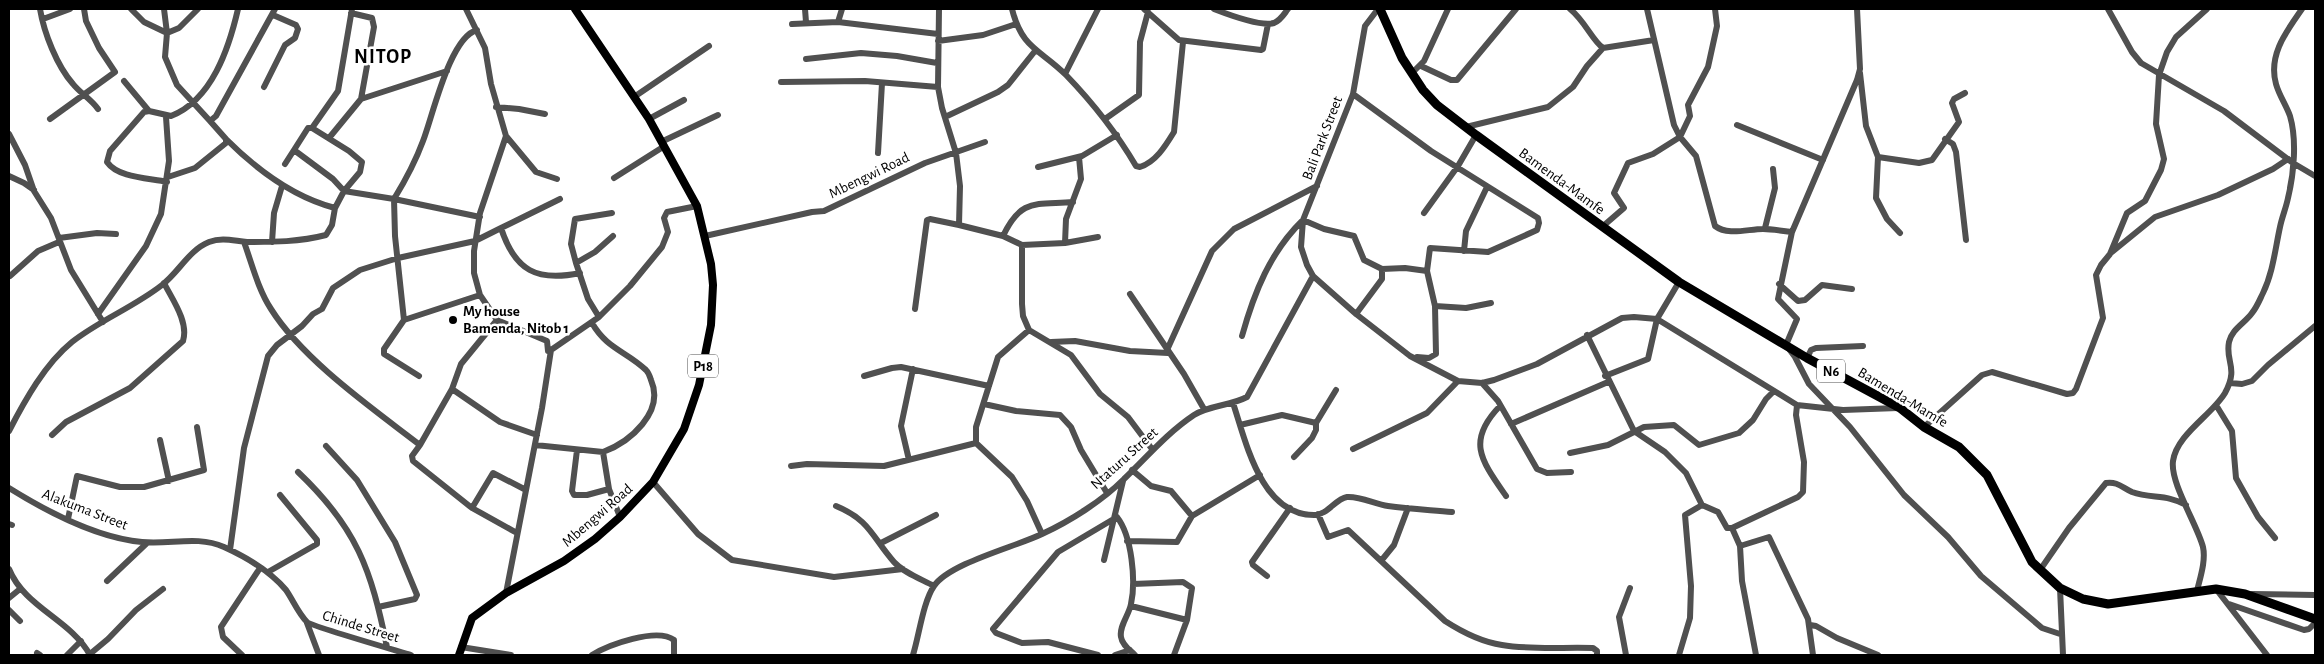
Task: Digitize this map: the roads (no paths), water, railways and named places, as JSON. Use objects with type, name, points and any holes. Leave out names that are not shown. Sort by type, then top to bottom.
[{"type":"highway","name":"Bamenda-Mamfe","points":[[1379,9],[1412,73],[1437,105],[1476,135],[1679,282],[1807,358],[1900,408],[1924,427],[1959,447],[1986,475],[2027,554],[2040,570],[2060,588],[2083,599],[2108,604],[2216,589],[2245,594],[2315,619]]},
{"type":"main road","name":"Mbengwi Road","points":[[459,655],[472,618],[506,593],[564,562],[620,517],[653,482],[684,429],[699,385],[711,325],[714,285],[705,236],[697,206],[649,119],[575,9]]},
{"type":"street","points":[[40,9],[65,72],[73,85],[98,109]]},
{"type":"street","points":[[43,19],[70,9]]},
{"type":"street","points":[[50,119],[114,74],[115,70],[98,48],[86,21],[84,9]]},
{"type":"street","points":[[131,9],[144,22],[167,33],[179,28],[198,9]]},
{"type":"street","points":[[164,9],[167,33],[164,57],[177,85],[226,139],[254,165],[282,186],[322,205],[335,208]]},
{"type":"street","points":[[124,81],[149,111],[166,116],[183,111],[193,103],[218,67],[233,32],[238,9]]},
{"type":"street","points":[[466,9],[485,48],[496,107],[506,136],[536,172],[557,179]]},
{"type":"street","points":[[805,9],[806,22]]},
{"type":"street","points":[[838,22],[842,9]]},
{"type":"street","points":[[939,9],[938,87],[944,118],[956,153],[960,186],[959,225]]},
{"type":"street","points":[[1012,9],[1016,24],[1035,51],[1065,74],[1105,119],[1136,166],[1140,167],[1151,161],[1167,144],[1177,122],[1178,83],[1183,42]]},
{"type":"street","points":[[1065,74],[1098,9]]},
{"type":"street","points":[[1214,9],[1268,24],[1278,21],[1288,9]]},
{"type":"street","name":"Bali Park Street","points":[[1313,276],[1301,247],[1303,220],[1353,94],[1365,26],[1379,9]]},
{"type":"street","points":[[1412,73],[1421,66],[1448,9]]},
{"type":"street","points":[[1421,66],[1451,80],[1459,78],[1516,9]]},
{"type":"street","points":[[1570,9],[1581,17],[1598,44],[1603,48]]},
{"type":"street","points":[[1647,9],[1668,102],[1680,138],[1696,156],[1715,226],[1720,229],[1736,231],[1765,228],[1792,232]]},
{"type":"street","points":[[1602,227],[1624,208],[1614,193],[1628,162],[1653,154],[1680,138],[1690,116],[1688,105],[1708,67],[1717,26],[1715,9]]},
{"type":"street","points":[[1857,9],[1860,69],[1866,126],[1878,156],[1876,198],[1887,220],[1900,233]]},
{"type":"street","points":[[2108,9],[2132,52],[2141,63],[2158,75],[2224,111],[2291,161],[2315,176]]},
{"type":"street","points":[[2110,254],[2127,214],[2144,201],[2161,170],[2164,159],[2156,124],[2158,75],[2167,52],[2176,37],[2207,9]]},
{"type":"street","points":[[2198,591],[2204,561],[2203,548],[2173,469],[2175,454],[2191,430],[2216,404],[2230,383],[2233,370],[2229,343],[2233,333],[2253,312],[2273,266],[2280,226],[2288,198],[2293,132],[2289,115],[2276,84],[2274,69],[2278,48],[2302,9]]},
{"type":"street","points":[[1105,119],[1139,95],[1140,42],[1146,10]]},
{"type":"street","points":[[1146,10],[1183,42],[1207,42],[1261,50],[1268,24]]},
{"type":"street","points":[[285,164],[308,128],[312,128],[338,91],[351,11],[369,16],[374,21],[361,99],[329,138]]},
{"type":"street","points":[[210,121],[216,116],[274,12],[299,26],[294,38],[285,45],[264,88]]},
{"type":"street","points":[[792,24],[838,22],[938,37],[983,35],[1016,24]]},
{"type":"street","points":[[404,320],[394,199],[422,144],[447,71],[467,35],[477,30]]},
{"type":"street","points":[[1466,127],[1548,107],[1573,87],[1587,66],[1603,48],[1654,40]]},
{"type":"street","points":[[634,97],[709,46]]},
{"type":"street","points":[[944,118],[998,92],[1008,85],[1035,51]]},
{"type":"street","points":[[806,59],[861,53],[897,56],[938,63]]},
{"type":"street","points":[[1860,69],[1854,88],[1792,232],[1779,284],[1779,302],[1797,319],[1786,345],[1796,358],[1809,384],[1833,408],[1904,495],[1948,537],[1981,576],[2042,628],[2060,634]]},
{"type":"street","points":[[361,99],[447,71]]},
{"type":"street","points":[[781,82],[882,83],[938,87]]},
{"type":"street","points":[[878,153],[882,83]]},
{"type":"street","points":[[1854,88],[1863,89]]},
{"type":"street","points":[[1878,156],[1925,163],[1932,160],[1945,139],[1959,122],[1952,103],[1954,99],[1965,93]]},
{"type":"street","points":[[1353,94],[1431,151],[1458,166],[1538,218],[1539,227],[1530,234],[1492,251],[1430,248],[1427,271],[1435,306],[1436,354],[1429,358],[1410,356]]},
{"type":"street","points":[[649,119],[684,100]]},
{"type":"street","points":[[496,107],[545,114]]},
{"type":"street","points":[[149,111],[141,115],[110,152],[107,162],[110,166],[131,175],[167,180],[195,168],[222,147],[226,139]]},
{"type":"street","points":[[614,178],[662,144],[718,115]]},
{"type":"street","points":[[98,314],[146,246],[161,214],[167,180],[166,116]]},
{"type":"street","points":[[1737,125],[1823,160]]},
{"type":"street","points":[[9,431],[51,362],[72,342],[164,283],[196,250],[209,242],[222,239],[244,242],[303,241],[326,235],[332,225],[335,208],[344,191],[362,168],[362,162],[312,128]]},
{"type":"street","points":[[9,134],[23,160],[34,191],[51,218],[70,270],[104,322]]},
{"type":"street","points":[[1038,167],[1079,157],[1117,135]]},
{"type":"street","points":[[1424,213],[1458,166],[1476,135]]},
{"type":"street","points":[[506,136],[480,216],[475,241],[474,272],[480,295],[498,320],[547,341],[548,351],[551,350]]},
{"type":"street","points":[[1945,139],[1953,144],[1956,152],[1966,240]]},
{"type":"street","name":"Mbengwi Road","points":[[705,236],[812,212],[824,212],[925,163],[985,142]]},
{"type":"street","points":[[294,150],[333,179],[344,191],[480,216]]},
{"type":"street","points":[[1065,243],[1065,223],[1081,179],[1079,157]]},
{"type":"street","points":[[1924,427],[1982,375],[1992,372],[2067,394],[2073,392],[2100,329],[2103,310],[2096,284],[2096,275],[2110,254],[2155,217],[2218,195],[2291,161]]},
{"type":"street","points":[[1765,228],[1775,188],[1773,169]]},
{"type":"street","points":[[9,176],[24,183],[34,191]]},
{"type":"street","points":[[272,242],[274,213],[282,186]]},
{"type":"street","points":[[1168,351],[1212,252],[1220,242],[1234,229],[1316,186]]},
{"type":"street","points":[[1464,251],[1466,232],[1487,186]]},
{"type":"street","points":[[230,550],[244,448],[265,365],[268,356],[277,345],[302,326],[313,314],[322,309],[333,288],[360,270],[398,258],[475,241],[560,199]]},
{"type":"street","points":[[1002,236],[1010,220],[1021,209],[1032,205],[1073,202]]},
{"type":"street","points":[[506,593],[537,435],[551,350],[600,317],[630,286],[662,247],[668,232],[665,214],[667,212],[697,206]]},
{"type":"street","points":[[600,317],[588,299],[571,244],[575,219],[612,213]]},
{"type":"street","points":[[915,309],[927,220],[959,225],[1002,236],[1022,245],[1065,243],[1098,237]]},
{"type":"street","points":[[1242,336],[1258,286],[1284,241],[1303,220],[1331,231],[1354,236],[1364,260],[1382,268],[1405,268],[1427,271]]},
{"type":"street","points":[[501,228],[515,258],[523,268],[549,276],[580,273]]},
{"type":"street","points":[[10,276],[38,251],[59,240],[97,233],[116,234]]},
{"type":"street","points":[[576,263],[594,252],[613,236]]},
{"type":"street","points":[[244,242],[270,308],[290,335],[341,382],[420,445]]},
{"type":"street","points":[[1022,245],[1022,304],[1023,316],[1029,330],[1037,337],[1072,355],[1100,394],[1128,417],[1152,449]]},
{"type":"street","points":[[1356,314],[1382,279],[1382,268]]},
{"type":"street","points":[[1313,276],[1356,314],[1410,356],[1458,381],[1482,383],[1537,364],[1586,335],[1622,318],[1634,316],[1657,320],[1797,405],[1833,408],[1900,408]]},
{"type":"street","name":"Ntaturu Street","points":[[934,586],[955,570],[1042,534],[1107,493],[1123,480],[1152,449],[1204,409],[1241,401],[1251,393],[1313,276]]},
{"type":"street","points":[[1511,424],[1648,359],[1657,320],[1679,282]]},
{"type":"street","points":[[52,435],[66,422],[130,388],[183,341],[185,334],[184,325],[164,283]]},
{"type":"street","points":[[1779,284],[1798,301],[1805,300],[1822,285],[1852,289]]},
{"type":"street","points":[[1130,294],[1184,374],[1204,409]]},
{"type":"street","points":[[419,376],[384,354],[384,349],[404,320],[480,295]]},
{"type":"street","points":[[1435,306],[1466,308],[1491,303]]},
{"type":"street","points":[[498,320],[461,364],[452,389],[412,456],[412,461],[472,508],[517,533]]},
{"type":"street","points":[[535,444],[603,452],[613,448],[646,421],[654,400],[655,389],[648,371],[600,338],[592,323]]},
{"type":"street","points":[[2230,383],[2242,384],[2252,381],[2268,365],[2315,326]]},
{"type":"street","points":[[1029,330],[998,358],[976,427],[976,443],[1012,477],[1027,501],[1042,534]]},
{"type":"street","points":[[1586,335],[1634,431],[1666,452],[1686,473],[1702,505],[1718,512],[1727,528],[1732,528],[1798,497],[1804,492],[1804,462],[1796,415],[1797,405]]},
{"type":"street","points":[[1050,342],[1075,341],[1130,351],[1168,351]]},
{"type":"street","points":[[1807,358],[1811,350],[1816,348],[1863,346]]},
{"type":"street","points":[[864,376],[892,368],[913,369],[989,386]]},
{"type":"street","points":[[909,460],[901,426],[913,369]]},
{"type":"street","points":[[1353,449],[1426,413],[1444,398],[1458,381]]},
{"type":"street","points":[[1482,383],[1500,406],[1537,469],[1547,473],[1570,472]]},
{"type":"street","points":[[452,389],[500,422],[537,435]]},
{"type":"street","points":[[1294,457],[1312,438],[1316,430],[1316,423],[1336,390]]},
{"type":"street","points":[[1570,454],[1608,445],[1644,427],[1674,424],[1697,444],[1702,445],[1739,433],[1753,420],[1766,399],[1774,391]]},
{"type":"street","points":[[1233,403],[1260,475],[1275,498],[1290,508],[1305,513],[1318,514],[1343,498],[1350,497],[1386,506],[1452,512]]},
{"type":"street","points":[[984,404],[1016,411],[1060,415],[1071,428],[1081,450],[1107,493]]},
{"type":"street","points":[[2216,404],[2232,431],[2236,478],[2258,517],[2275,538]]},
{"type":"street","points":[[1500,406],[1484,425],[1480,449],[1486,464],[1506,496]]},
{"type":"street","points":[[1240,425],[1282,415],[1316,423]]},
{"type":"street","points":[[68,519],[77,476],[120,487],[144,487],[170,482],[204,470],[197,427]]},
{"type":"street","points":[[160,440],[170,482]]},
{"type":"street","points":[[791,466],[808,464],[884,466],[976,443]]},
{"type":"street","points":[[326,446],[357,480],[395,542],[418,595],[415,599],[378,607]]},
{"type":"street","points":[[576,450],[572,491],[574,495],[588,495],[609,489]]},
{"type":"street","points":[[603,452],[609,489],[620,517]]},
{"type":"street","points":[[1132,470],[1151,486],[1171,491],[1192,516]]},
{"type":"street","points":[[298,472],[324,497],[344,524],[364,559],[387,647]]},
{"type":"street","points":[[472,508],[493,473],[526,490]]},
{"type":"street","points":[[1127,541],[1177,542],[1192,516],[1260,475]]},
{"type":"street","points":[[1104,560],[1123,480]]},
{"type":"street","points":[[653,482],[698,534],[732,560],[834,577],[903,569]]},
{"type":"street","points":[[2040,570],[2069,528],[2106,483],[2114,482],[2134,493],[2169,497],[2186,505]]},
{"type":"street","name":"Alakuma Street","points":[[9,488],[37,505],[106,534],[147,543],[186,540],[209,542],[230,550],[268,572]]},
{"type":"street","points":[[268,572],[318,544],[317,540],[280,495]]},
{"type":"street","points":[[1680,655],[1690,618],[1691,594],[1684,516],[1702,505]]},
{"type":"street","points":[[836,506],[854,513],[903,569],[934,586],[913,655]]},
{"type":"street","points":[[1267,576],[1253,565],[1252,562],[1290,508]]},
{"type":"street","points":[[1381,561],[1394,545],[1408,508]]},
{"type":"street","points":[[1318,514],[1328,538],[1348,530],[1444,621],[1479,639],[1502,645],[1593,648],[1597,651],[1597,655]]},
{"type":"street","points":[[881,544],[936,515]]},
{"type":"street","points":[[1114,518],[1119,520],[1131,558],[1133,584],[1131,606],[1120,632],[1122,641],[1133,653]]},
{"type":"street","points":[[1098,655],[1048,642],[1022,643],[996,633],[993,629],[1058,552],[1114,518]]},
{"type":"street","points":[[1732,528],[1740,546],[1742,581],[1756,655]]},
{"type":"street","points":[[1740,546],[1769,537],[1810,626],[1813,655]]},
{"type":"street","points":[[107,581],[147,543]]},
{"type":"street","points":[[242,655],[222,634],[221,627],[260,568]]},
{"type":"street","points":[[9,569],[10,578],[20,589],[81,641],[90,654],[108,639],[136,610],[163,588]]},
{"type":"street","name":"Chinde Street","points":[[268,572],[284,588],[308,623],[411,655]]},
{"type":"street","points":[[1133,584],[1186,583],[1192,588],[1188,620],[1174,655]]},
{"type":"street","points":[[1626,655],[1619,617],[1630,588]]},
{"type":"street","points":[[2060,588],[2060,634],[2063,655]]},
{"type":"street","points":[[9,598],[20,589]]},
{"type":"street","points":[[2216,589],[2267,655]]},
{"type":"street","points":[[2245,594],[2315,595]]},
{"type":"street","points":[[2229,604],[2304,630],[2315,623]]},
{"type":"street","points":[[1131,606],[1188,620]]},
{"type":"street","points":[[9,610],[20,621]]},
{"type":"street","points":[[308,623],[320,655]]},
{"type":"street","points":[[1810,626],[1816,626],[1837,638],[1878,655]]},
{"type":"street","points":[[592,655],[625,640],[663,636],[673,639],[674,655]]},
{"type":"street","points":[[67,655],[81,641]]},
{"type":"street","points":[[461,647],[511,655]]},
{"type":"street","points":[[1115,655],[1133,653]]},
{"type":"place","name":"My house Bamenda, Nitob 1","points":[[453,320]]},
{"type":"district","name":"NITOP","points":[[383,56]]}]
